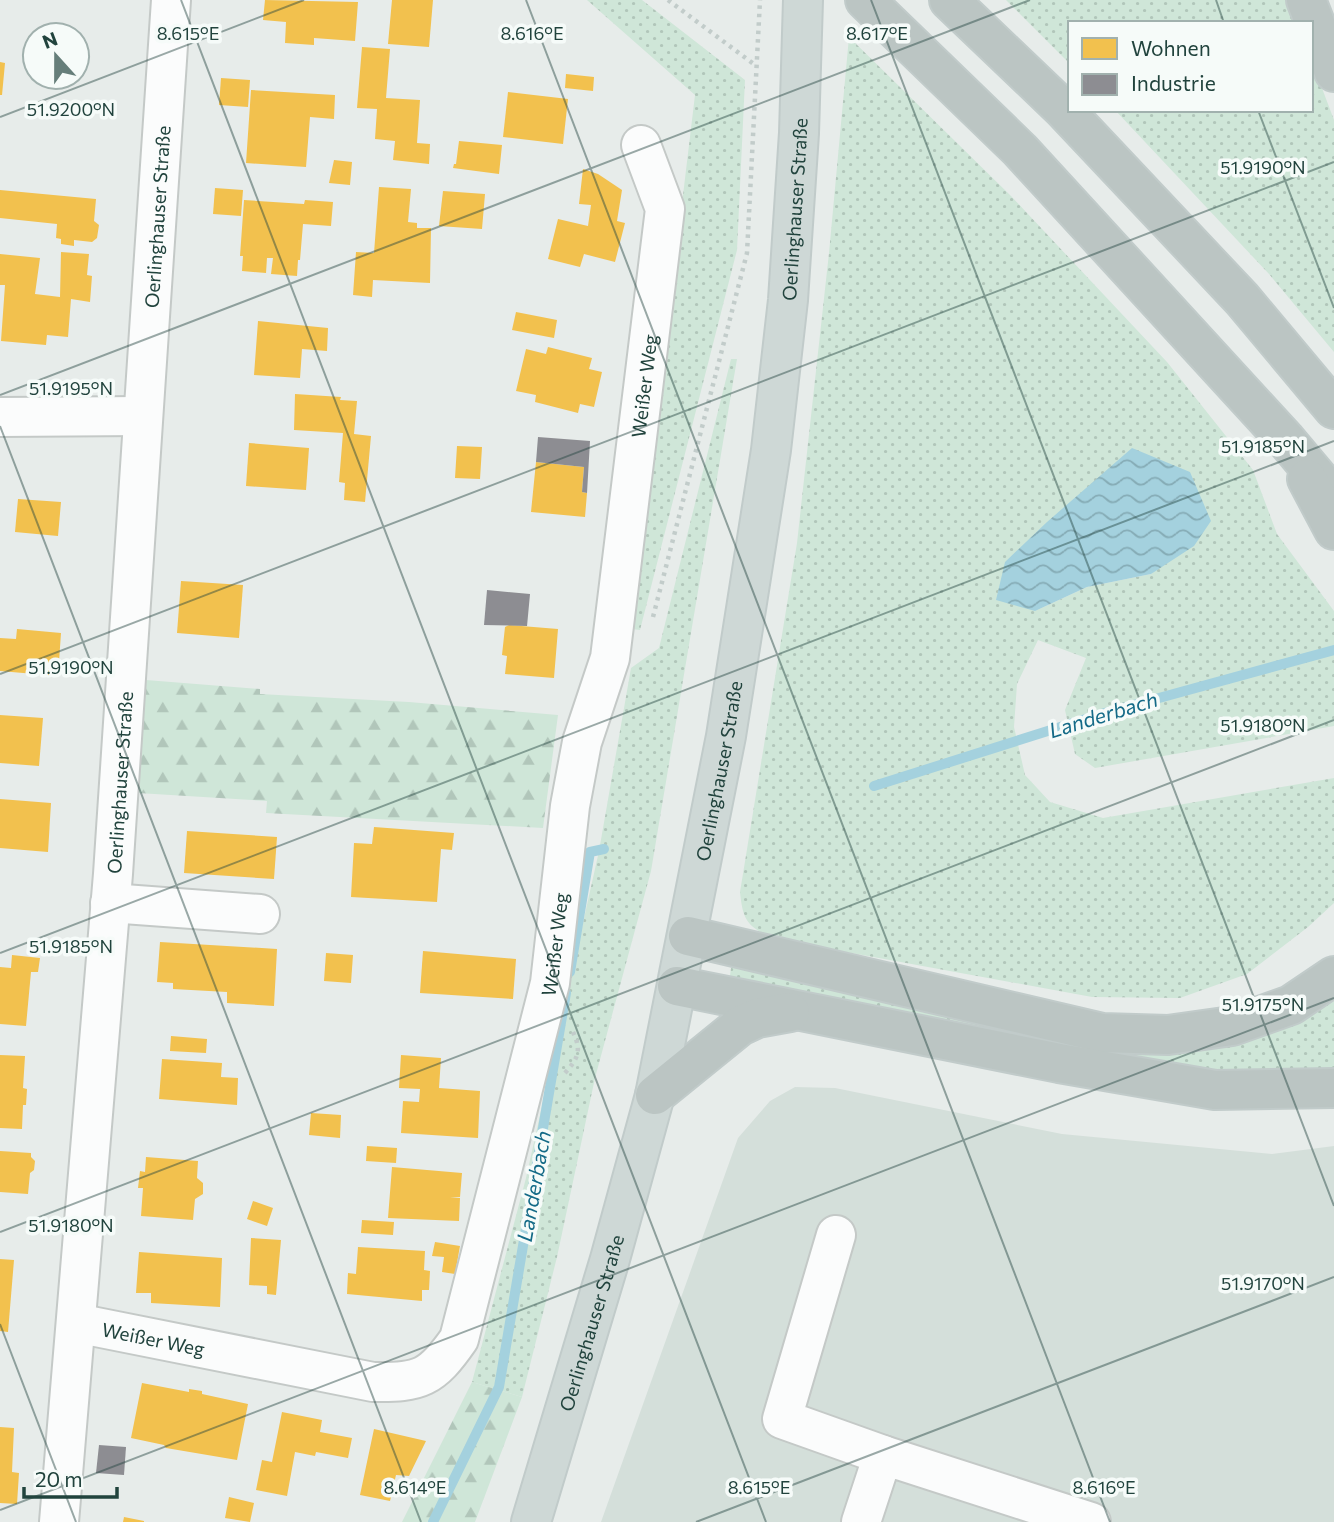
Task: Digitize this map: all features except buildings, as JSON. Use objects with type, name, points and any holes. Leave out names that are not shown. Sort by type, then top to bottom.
[{"type":"highway","points":[[865,0],[1020,150],[1286,440],[1334,497]]},
{"type":"highway","points":[[949,0],[1072,119],[1242,299],[1334,409]]},
{"type":"highway","points":[[1306,0],[1334,72]]},
{"type":"highway","points":[[1286,440],[1334,530]]},
{"type":"highway","points":[[688,936],[1102,1033],[1168,1035],[1232,1026],[1290,1005],[1334,976]]},
{"type":"highway","points":[[677,986],[1059,1063],[1215,1090],[1334,1088]]},
{"type":"highway","points":[[654,1095],[740,1026],[757,1018],[798,1010]]},
{"type":"main road","name":"Oerlinghauser Straße","points":[[531,1522],[610,1259],[654,1095],[726,737],[771,450],[788,300],[799,132],[803,0]]},
{"type":"street","name":"Oerlinghauser Straße","points":[[59,1522],[110,903],[171,0]]},
{"type":"street","name":"Weißer Weg","points":[[76,1323],[373,1382],[403,1382],[429,1374],[444,1360],[459,1339],[550,983],[570,806],[582,742],[610,658],[665,209],[641,145]]},
{"type":"street","points":[[0,417],[142,416]]},
{"type":"street","points":[[110,903],[260,914]]},
{"type":"street","points":[[836,1235],[782,1419],[883,1455],[1091,1522]]},
{"type":"street","points":[[861,1522],[883,1455]]},
{"type":"path","points":[[668,0],[756,65]]},
{"type":"path","points":[[650,629],[747,253],[760,0]]},
{"type":"path","points":[[564,1028],[572,1030],[578,1043],[578,1059],[565,1073]]},
{"type":"shaded area","points":[[795,1087],[835,1088],[1062,1134],[1272,1154],[1334,1146],[1334,1522],[601,1522],[738,1138],[770,1101]]},
{"type":"green space","points":[[587,0],[642,0],[745,80],[737,250],[640,630],[631,629],[695,95]]},
{"type":"green space","points":[[1006,0],[1289,0],[1297,21],[1068,21],[1068,62]]},
{"type":"green space","points":[[849,37],[1011,196],[1167,362],[1253,470],[1277,534],[1334,611],[1334,726],[1095,768],[1075,754],[1065,710],[1086,658],[1038,640],[1017,684],[1014,727],[1025,775],[1050,802],[1103,818],[1334,778],[1334,903],[1308,927],[1247,974],[1180,998],[1092,997],[775,939],[753,927],[745,917],[740,892],[797,543],[829,253]],"holes":[[[1211,521],[1151,574],[1087,587],[1035,611]]]},
{"type":"green space","points":[[1313,64],[1334,120],[1334,352],[1269,274],[1117,112],[1313,112]]},
{"type":"green space","points":[[731,359],[737,359],[651,871],[595,1078],[557,1257],[522,1397],[472,1382],[526,1178],[599,851],[631,668],[659,648]]},
{"type":"green space","points":[[146,680],[260,689],[260,694],[409,702],[558,715],[543,828],[266,813],[267,801],[138,793]]},
{"type":"green space","points":[[742,965],[1054,1038],[1334,993],[1334,1073],[1219,1074],[1043,1045],[867,1004],[734,981],[730,976],[731,968]]},
{"type":"green space","points":[[472,1382],[522,1397],[475,1522],[402,1522]]},
{"type":"water","points":[[1132,448],[1190,472],[1211,521],[1194,546],[1151,574],[1087,587],[1035,611],[996,600],[1005,562]]},
{"type":"waterway","name":"Landerbach","points":[[874,786],[1108,712],[1334,650]]},
{"type":"waterway","name":"Landerbach","points":[[570,972],[590,852],[604,849]]},
{"type":"waterway","name":"Landerbach","points":[[433,1522],[499,1387],[566,993]]}]
